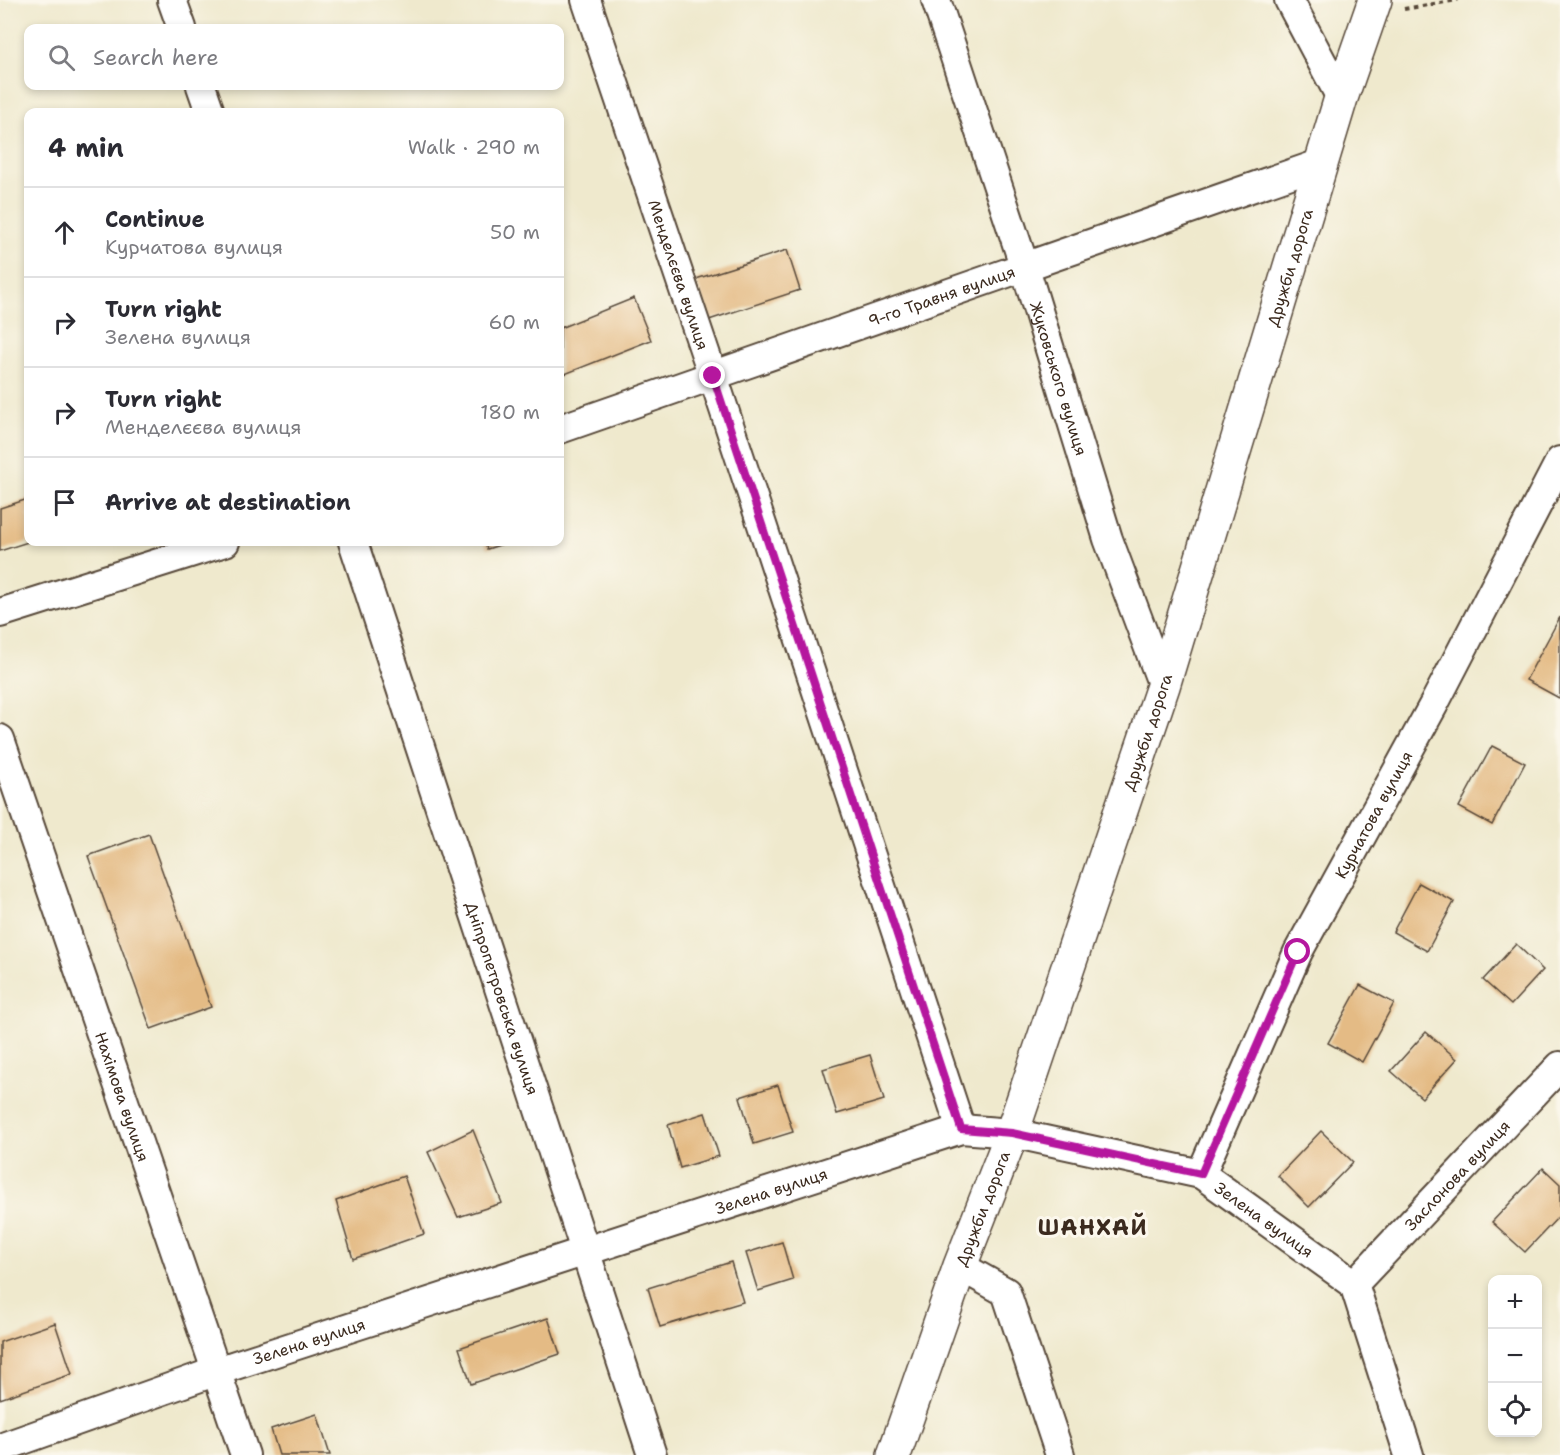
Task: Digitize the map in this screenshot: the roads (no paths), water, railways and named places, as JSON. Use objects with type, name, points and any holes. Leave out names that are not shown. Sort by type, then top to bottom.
[{"type":"street","points":[[172,0],[181,24]]},
{"type":"street","name":"Менделєєва вулиця","points":[[586,0],[713,376],[961,1129]]},
{"type":"street","name":"Жуковського вулиця","points":[[936,0],[1025,268],[1108,539],[1163,686]]},
{"type":"street","points":[[1288,0],[1341,98]]},
{"type":"street","name":"Дружби дорога","points":[[894,1455],[960,1266],[1012,1133],[1163,686],[1341,98],[1373,7]]},
{"type":"street","points":[[202,90],[209,108]]},
{"type":"street","name":"9-го Травня вулиця","points":[[564,428],[1322,163]]},
{"type":"street","name":"Курчатова вулиця","points":[[1201,1174],[1298,952],[1434,704],[1560,461]]},
{"type":"street","points":[[0,613],[212,546]]},
{"type":"street","name":"Дніпропетровська вулиця","points":[[354,546],[652,1455]]},
{"type":"street","name":"Нахімова вулиця","points":[[0,740],[245,1455]]},
{"type":"street","name":"Заслонова вулиця","points":[[1354,1284],[1560,1066]]},
{"type":"street","name":"Зелена вулиця","points":[[0,1448],[217,1371],[961,1129],[1012,1133],[1201,1174],[1354,1284]]},
{"type":"street","points":[[960,1266],[1006,1292],[1060,1455]]},
{"type":"street","points":[[1354,1284],[1408,1455]]},
{"type":"district","name":"ШАНХАЙ","points":[[1093,1227]]}]
